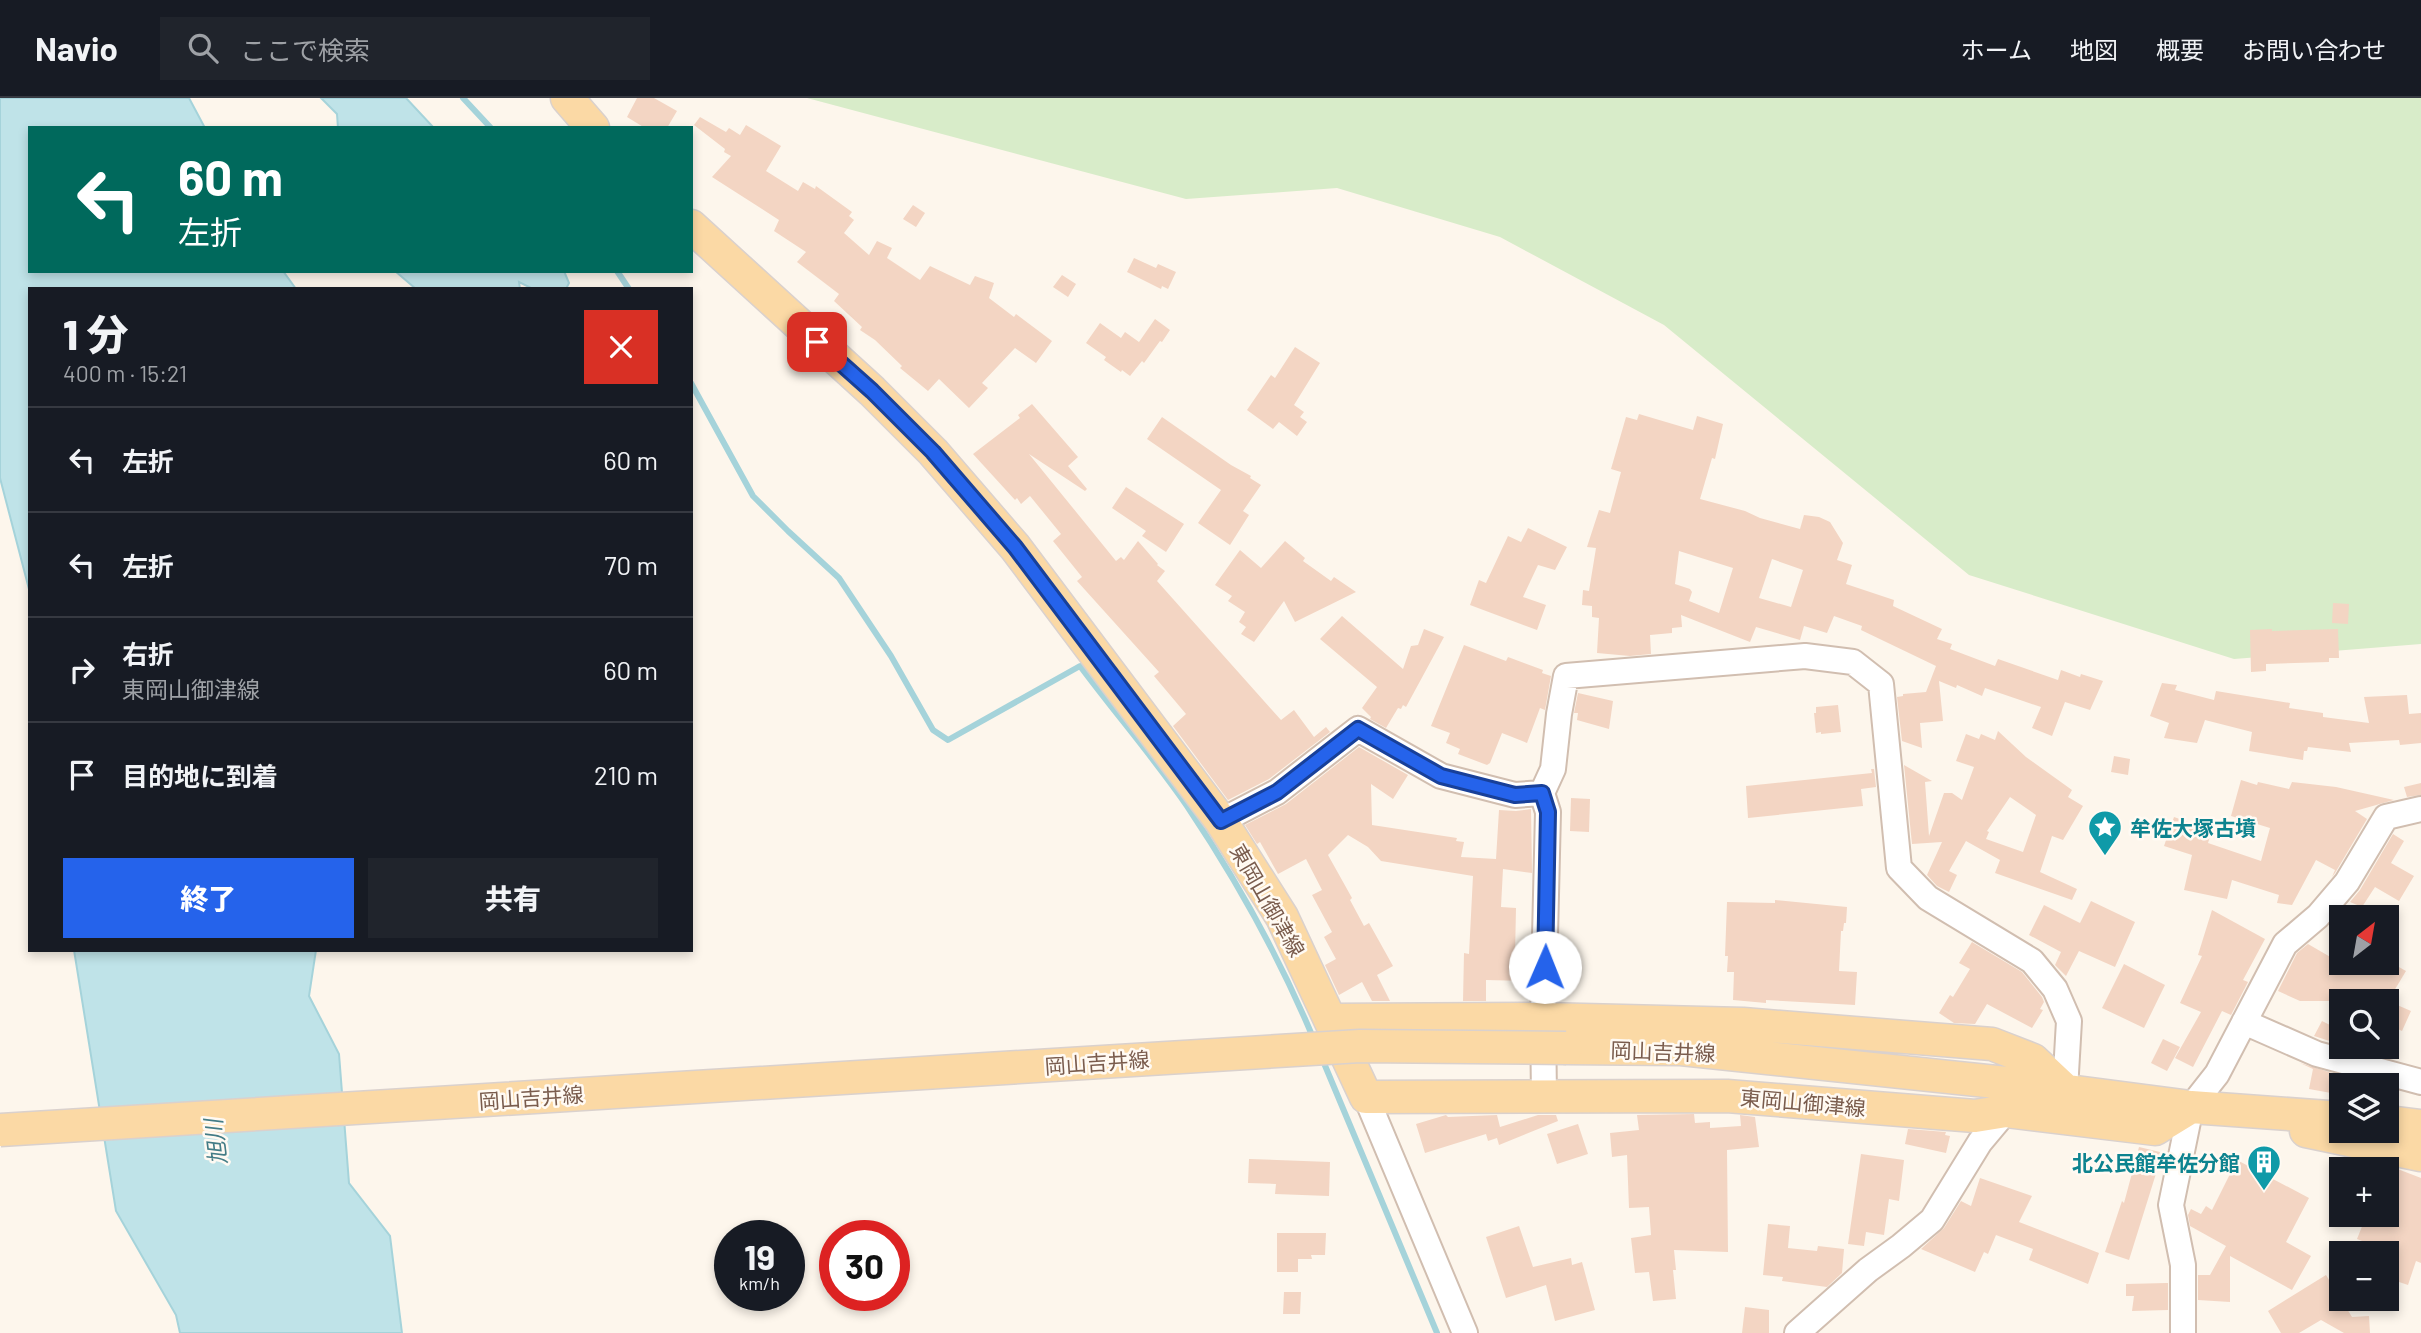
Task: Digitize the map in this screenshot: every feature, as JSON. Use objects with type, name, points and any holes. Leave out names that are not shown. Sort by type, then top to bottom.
[{"type":"main road","points":[[567,98],[591,126]]},
{"type":"main road","name":"東岡山御津線","points":[[693,228],[872,391],[933,452],[1015,547],[1221,821],[1282,917],[1366,1097],[1727,1096],[1975,1116],[2006,1097],[2155,1129],[2191,1107]]},
{"type":"main road","points":[[1331,1020],[1544,1019],[1743,1024],[1992,1044],[2033,1060],[2065,1090]]},
{"type":"main road","name":"岡山吉井線","points":[[0,1130],[1360,1046],[1681,1049],[2006,1097],[2065,1090],[2191,1107],[2329,1117]]},
{"type":"main road","name":"岡山吉井線","points":[[2191,1107],[2421,1155]]},
{"type":"main road","points":[[2399,1123],[2421,1126]]},
{"type":"street","points":[[1545,1096],[1548,812],[1542,793],[1553,769],[1566,676],[1805,656],[1853,662],[1881,684],[1899,868],[1928,898],[2032,961],[2055,989],[2068,1021],[2065,1090]]},
{"type":"street","points":[[1221,821],[1277,792],[1358,729],[1441,776],[1515,795],[1542,793]]},
{"type":"street","points":[[2183,1333],[2183,1265],[2171,1205],[2191,1107],[2217,1074],[2285,944],[2318,916],[2347,882],[2386,817],[2421,809]]},
{"type":"street","points":[[2244,1022],[2317,1054],[2421,1082]]},
{"type":"street","points":[[1366,1097],[1465,1333]]},
{"type":"street","points":[[1797,1333],[1858,1278],[1932,1220],[2006,1097]]},
{"type":"green space","points":[[807,98],[2421,98],[2421,644],[2234,659],[1969,575],[1664,325],[1500,237],[1337,188],[1186,199]]},
{"type":"water","points":[[0,98],[189,98],[204,126],[28,126],[28,273],[284,273],[295,287],[28,287],[28,585],[0,478]]},
{"type":"water","points":[[321,98],[406,98],[432,126],[338,126],[337,114]]},
{"type":"water","points":[[397,273],[565,273],[569,283],[567,287],[529,287],[519,282],[520,287],[414,287]]},
{"type":"water","name":"旭川","points":[[74,952],[316,952],[309,996],[339,1054],[349,1183],[390,1236],[402,1333],[180,1333],[176,1315],[116,1211]]},
{"type":"building","points":[[637,98],[654,98],[677,111],[668,126],[642,126],[627,117]]},
{"type":"building","points":[[700,117],[726,132],[729,128],[740,135],[746,125],[781,146],[766,171],[798,191],[803,182],[815,189],[816,186],[852,212],[849,216],[854,220],[844,233],[869,255],[877,241],[892,248],[887,258],[920,280],[930,266],[970,285],[975,276],[994,283],[989,298],[1052,341],[1036,363],[1015,348],[982,383],[988,388],[969,408],[939,379],[928,391],[900,368],[902,366],[875,340],[860,330],[862,327],[834,301],[839,294],[797,262],[806,252],[774,231],[779,220],[712,177],[731,156],[694,125]]},
{"type":"building","points":[[913,205],[925,213],[916,227],[903,219]]},
{"type":"building","points":[[1134,258],[1156,268],[1158,264],[1176,272],[1168,289],[1162,286],[1161,289],[1127,272]]},
{"type":"building","points":[[1062,275],[1076,284],[1068,297],[1053,287]]},
{"type":"building","points":[[1155,319],[1170,330],[1130,376],[1104,360],[1106,357],[1086,343],[1100,323],[1121,338],[1125,332],[1139,342]]},
{"type":"building","points":[[1295,347],[1320,363],[1294,405],[1304,412],[1300,417],[1307,422],[1297,436],[1279,422],[1273,429],[1247,410],[1271,375],[1275,378]]},
{"type":"building","points":[[1032,404],[1078,457],[1068,466],[1087,489],[1085,491],[1029,454],[1116,561],[1121,557],[1124,560],[1138,541],[1165,571],[1157,581],[1281,720],[1294,710],[1314,737],[1326,727],[1330,732],[1269,779],[1228,800],[1173,726],[1186,714],[1154,676],[1159,672],[1077,581],[1082,577],[1053,541],[1061,534],[1030,496],[1021,504],[1017,498],[1015,500],[973,454],[1020,418],[1018,415]]},
{"type":"building","points":[[1639,414],[1693,430],[1697,416],[1723,424],[1715,459],[1712,458],[1700,499],[1800,529],[1804,515],[1830,522],[1843,543],[1837,560],[1852,565],[1846,584],[1894,600],[1893,606],[1942,629],[1937,639],[1952,644],[1950,649],[1995,666],[1998,659],[2058,680],[2061,670],[2103,681],[2090,710],[2065,702],[2052,736],[2032,728],[2041,707],[1985,688],[1982,696],[1957,685],[1956,688],[1939,681],[1943,721],[1920,723],[1922,748],[1902,741],[1897,697],[1926,692],[1936,666],[1861,630],[1862,626],[1834,616],[1827,633],[1804,626],[1800,640],[1756,627],[1750,642],[1681,615],[1682,627],[1672,628],[1672,633],[1650,635],[1651,654],[1630,656],[1597,653],[1599,618],[1592,617],[1592,606],[1582,605],[1583,590],[1589,591],[1596,548],[1587,547],[1599,510],[1610,513],[1621,472],[1611,469],[1626,417],[1637,420]],"holes":[[[1679,551],[1733,568],[1719,613],[1689,601],[1692,592],[1690,589],[1675,584]],[[1772,559],[1803,570],[1791,607],[1759,598]]]},
{"type":"building","points":[[1162,417],[1261,485],[1243,511],[1249,515],[1230,545],[1198,523],[1221,490],[1147,439]]},
{"type":"building","points":[[1126,487],[1184,524],[1166,552],[1142,536],[1146,531],[1112,508]]},
{"type":"building","points":[[1528,528],[1567,547],[1555,570],[1538,565],[1523,597],[1546,605],[1537,630],[1470,605],[1479,580],[1486,583],[1508,536],[1521,542]]},
{"type":"building","points":[[1285,541],[1305,558],[1303,561],[1331,581],[1334,577],[1356,592],[1295,622],[1284,601],[1254,642],[1241,634],[1246,627],[1239,622],[1245,612],[1228,601],[1232,596],[1215,585],[1240,550],[1261,568]]},
{"type":"building","points":[[2333,603],[2349,604],[2348,624],[2332,623]]},
{"type":"building","points":[[1342,616],[1403,669],[1411,646],[1418,645],[1424,629],[1444,637],[1406,707],[1403,705],[1401,709],[1398,708],[1386,728],[1370,719],[1362,708],[1377,687],[1320,639]]},
{"type":"building","points":[[2338,629],[2339,658],[2329,658],[2329,662],[2266,664],[2266,671],[2251,672],[2250,630]]},
{"type":"building","points":[[1464,645],[1506,661],[1508,657],[1543,670],[1542,673],[1551,676],[1545,710],[1540,708],[1527,743],[1502,733],[1487,765],[1458,754],[1460,749],[1446,743],[1450,733],[1431,726]]},
{"type":"building","points":[[2162,683],[2177,685],[2175,690],[2214,700],[2216,691],[2290,703],[2289,708],[2323,713],[2323,717],[2369,723],[2364,697],[2407,695],[2409,714],[2421,713],[2421,743],[2400,745],[2399,740],[2349,743],[2351,752],[2308,747],[2307,751],[2304,751],[2303,760],[2249,751],[2252,732],[2205,720],[2197,743],[2164,738],[2169,723],[2150,716]]},
{"type":"building","points":[[1578,693],[1613,701],[1609,729],[1577,720],[1578,713],[1574,713]]},
{"type":"building","points":[[1838,705],[1841,732],[1816,733],[1816,707]]},
{"type":"building","points":[[1998,731],[2026,757],[2072,790],[2068,797],[2083,806],[2063,840],[2052,836],[2040,872],[2077,889],[2072,900],[1995,873],[2000,860],[1966,841],[1949,871],[1957,875],[1949,892],[1937,886],[1927,875],[1942,842],[1912,844],[1904,765],[1932,781],[1925,782],[1929,836],[1944,793],[1952,793],[1962,800],[1974,767],[1956,761],[1966,734],[1979,739],[1981,734],[1995,740]],"holes":[[[2010,797],[2036,815],[2023,852],[1986,839],[1989,832],[1987,831]]]},
{"type":"building","points":[[1359,747],[1408,775],[1393,799],[1371,784],[1372,825],[1457,838],[1456,841],[1464,842],[1461,857],[1496,859],[1499,810],[1531,809],[1532,873],[1503,869],[1501,907],[1516,908],[1515,956],[1530,956],[1529,981],[1486,980],[1486,1001],[1463,1001],[1464,953],[1469,954],[1473,876],[1381,861],[1368,847],[1348,835],[1328,855],[1364,926],[1369,923],[1393,966],[1377,975],[1390,1001],[1372,1001],[1362,982],[1339,995],[1325,965],[1336,959],[1324,937],[1332,932],[1312,895],[1322,890],[1306,859],[1278,874],[1260,842],[1257,844],[1245,825],[1286,804]]},
{"type":"building","points":[[2114,756],[2130,759],[2128,775],[2111,772]]},
{"type":"building","points":[[1871,769],[1874,769],[1876,787],[1861,789],[1863,806],[1748,818],[1746,786],[1872,773]]},
{"type":"building","points":[[2241,780],[2289,789],[2292,782],[2336,787],[2394,800],[2355,811],[2367,819],[2335,873],[2332,877],[2335,870],[2316,860],[2292,905],[2277,903],[2279,895],[2232,880],[2227,899],[2184,890],[2192,855],[2164,846],[2174,817],[2212,830],[2208,843],[2261,861],[2270,828],[2231,816]]},
{"type":"building","points":[[2421,783],[2421,795],[2407,797],[2404,787]]},
{"type":"building","points":[[1571,798],[1590,799],[1589,832],[1570,831]]},
{"type":"building","points":[[2393,834],[2404,841],[2391,863],[2414,876],[2399,901],[2375,887],[2363,905],[2350,902]]},
{"type":"building","points":[[1775,900],[1847,907],[1846,923],[1841,931],[1839,971],[1857,972],[1855,1005],[1733,1000],[1734,972],[1727,972],[1728,956],[1725,956],[1727,902],[1775,903]]},
{"type":"building","points":[[2091,901],[2135,922],[2115,967],[2079,951],[2066,976],[2055,965],[2061,952],[2029,935],[2044,905],[2080,923]]},
{"type":"building","points":[[2212,910],[2265,939],[2243,980],[2248,982],[2231,1015],[2222,1011],[2193,1067],[2175,1058],[2201,1012],[2180,1003],[2202,956],[2198,955]]},
{"type":"building","points":[[1972,942],[2022,972],[2042,997],[2044,1002],[2040,1009],[2043,1010],[2032,1028],[1987,1004],[1975,1024],[1954,1023],[1939,1013],[1950,995],[1953,997],[1970,969],[1959,963]]},
{"type":"building","points":[[2308,944],[2329,956],[2329,975],[2399,975],[2399,967],[2406,971],[2395,989],[2329,989],[2329,1001],[2300,1001],[2278,991],[2297,953]]},
{"type":"building","points":[[2124,964],[2165,985],[2144,1028],[2102,1008]]},
{"type":"building","points":[[2399,1006],[2411,1011],[2402,1031],[2399,1030]]},
{"type":"building","points":[[2322,1021],[2329,1024],[2329,1041],[2314,1036]]},
{"type":"building","points":[[2163,1039],[2180,1047],[2167,1071],[2151,1063]]},
{"type":"building","points":[[2300,1063],[2332,1073],[2329,1073],[2329,1093],[2309,1089],[2313,1069]]},
{"type":"building","points":[[1694,1114],[1695,1123],[1710,1122],[1710,1128],[1741,1126],[1740,1115],[1755,1117],[1759,1147],[1727,1150],[1728,1252],[1674,1250],[1676,1299],[1653,1301],[1649,1272],[1635,1273],[1631,1238],[1651,1235],[1649,1207],[1629,1208],[1627,1155],[1612,1157],[1610,1133],[1639,1130],[1637,1115]]},
{"type":"building","points":[[1446,1115],[1497,1115],[1500,1127],[1538,1115],[1556,1115],[1558,1121],[1499,1145],[1497,1138],[1488,1141],[1486,1134],[1425,1153],[1416,1124]]},
{"type":"building","points":[[1578,1124],[1588,1154],[1557,1164],[1547,1134]]},
{"type":"building","points":[[1908,1129],[1946,1132],[1945,1135],[1950,1136],[1946,1153],[1905,1144]]},
{"type":"building","points":[[2139,1147],[2160,1152],[2159,1164],[2129,1260],[2105,1252],[2122,1201],[2124,1203]]},
{"type":"building","points":[[1861,1154],[1904,1160],[1899,1201],[1889,1199],[1884,1235],[1866,1232],[1864,1246],[1848,1244]]},
{"type":"building","points":[[1249,1159],[1330,1162],[1329,1196],[1275,1194],[1276,1184],[1248,1183]]},
{"type":"building","points":[[2237,1160],[2309,1198],[2286,1242],[2311,1256],[2292,1290],[2230,1256],[2230,1302],[2198,1300],[2198,1275],[2210,1275],[2226,1246],[2190,1226],[2188,1215],[2191,1209],[2201,1214],[2206,1206],[2212,1210]]},
{"type":"building","points":[[2399,1170],[2421,1178],[2421,1263],[2416,1261],[2408,1285],[2399,1282],[2399,1241],[2357,1239],[2362,1227],[2399,1227]]},
{"type":"building","points":[[1980,1178],[2032,1196],[2019,1222],[2099,1253],[2088,1284],[2029,1260],[2033,1249],[1996,1235],[1988,1254],[1984,1252],[1975,1272],[1921,1249],[1944,1228],[1961,1201],[1971,1206]]},
{"type":"building","points":[[1768,1224],[1790,1226],[1788,1248],[1817,1251],[1818,1246],[1844,1249],[1842,1273],[1827,1287],[1782,1281],[1783,1277],[1763,1275]]},
{"type":"building","points":[[1519,1226],[1533,1267],[1571,1258],[1572,1265],[1582,1262],[1595,1310],[1555,1321],[1546,1285],[1506,1298],[1486,1237]]},
{"type":"building","points":[[1277,1233],[1326,1233],[1325,1255],[1298,1259],[1298,1272],[1277,1272]]},
{"type":"building","points":[[2326,1275],[2329,1280],[2329,1311],[2348,1311],[2352,1317],[2369,1316],[2370,1333],[2344,1333],[2321,1320],[2299,1333],[2281,1333],[2268,1311]]},
{"type":"building","points":[[2168,1283],[2168,1310],[2132,1311],[2134,1296],[2126,1296],[2126,1284]]},
{"type":"building","points":[[1284,1292],[1301,1292],[1300,1314],[1283,1314]]},
{"type":"building","points":[[1745,1307],[1769,1310],[1769,1333],[1742,1333]]},
{"type":"waterway","points":[[463,98],[489,126]]},
{"type":"waterway","points":[[618,273],[628,287]]},
{"type":"waterway","points":[[693,387],[753,496],[839,578],[891,656],[933,730],[948,740],[1080,666],[1161,770],[1205,834],[1272,949],[1314,1040]]},
{"type":"waterway","points":[[1321,1056],[1437,1333]]},
{"type":"place","name":"牟佐大塚古墳","points":[[2105,857]]},
{"type":"place","name":"北公民館牟佐分館","points":[[2264,1192]]},
{"type":"route","points":[[817,342],[872,391],[933,452],[1015,547],[1221,821],[1277,792],[1358,729],[1441,776],[1515,795],[1542,793],[1548,812],[1545,967]]}]
